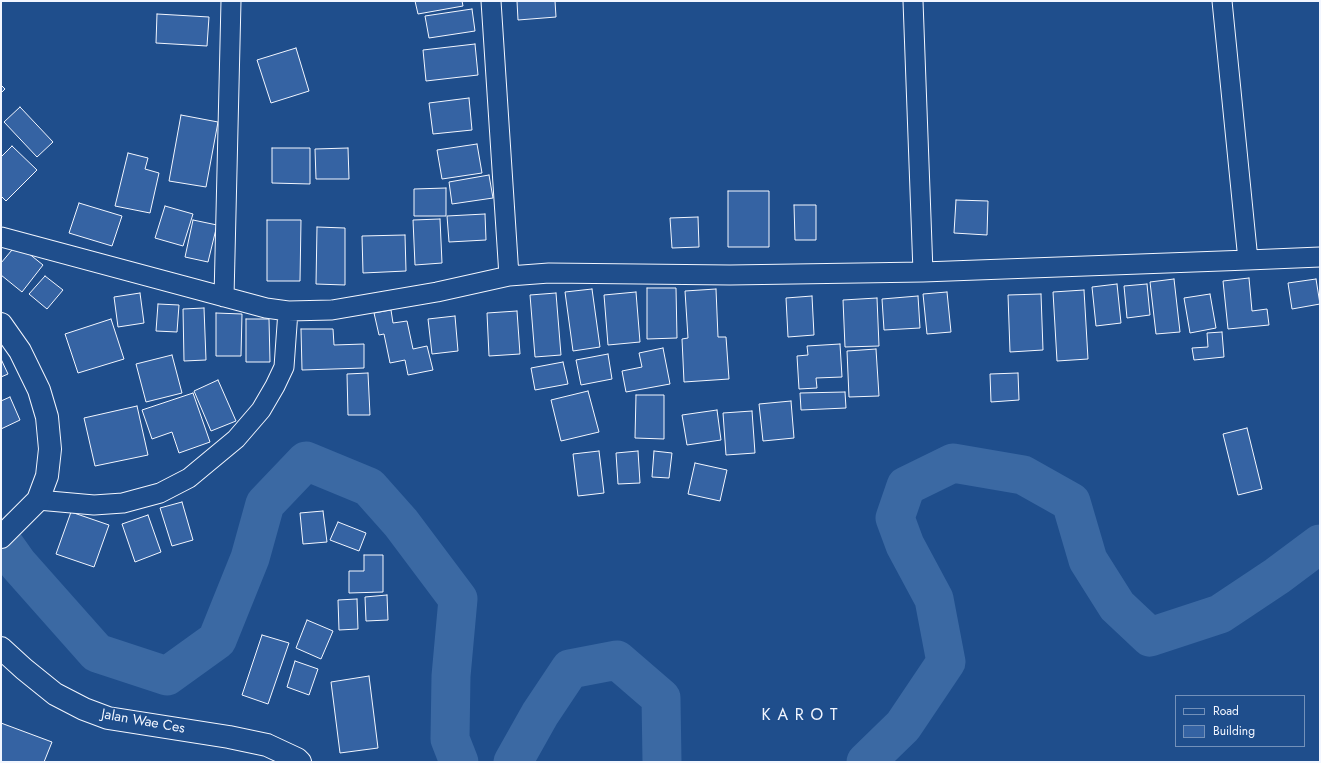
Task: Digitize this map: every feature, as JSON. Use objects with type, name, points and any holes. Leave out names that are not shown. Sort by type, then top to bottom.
[{"type":"highway","points":[[1,324],[20,351],[39,390],[47,416],[50,449],[48,476],[38,500],[1,537]]},
{"type":"highway","name":"Jalan Wae Ces","points":[[1,648],[55,694],[84,709],[108,718],[229,737],[267,745],[297,759],[300,762]]},
{"type":"street","points":[[224,297],[232,1]]},
{"type":"street","points":[[491,1],[508,276]]},
{"type":"street","points":[[913,1],[923,272]]},
{"type":"street","points":[[1222,1],[1248,260]]},
{"type":"street","points":[[1,237],[266,308],[288,311],[332,310],[437,292],[508,276],[549,273],[730,275],[923,272],[1320,257]]},
{"type":"street","points":[[38,500],[94,505],[123,503],[160,493],[189,478],[236,439],[261,410],[284,367],[288,311]]},
{"type":"building","points":[[415,1],[462,1],[463,6],[418,14]]},
{"type":"building","points":[[517,1],[555,1],[556,17],[518,20]]},
{"type":"building","points":[[472,9],[475,31],[429,38],[425,16]]},
{"type":"building","points":[[157,14],[209,17],[207,46],[156,43]]},
{"type":"building","points":[[475,44],[478,75],[426,81],[423,50]]},
{"type":"building","points":[[296,48],[309,91],[271,103],[257,60]]},
{"type":"building","points":[[1,85],[5,89],[1,93]]},
{"type":"building","points":[[469,98],[472,130],[433,134],[429,103]]},
{"type":"building","points":[[20,107],[53,142],[37,157],[4,122]]},
{"type":"building","points":[[181,115],[218,122],[206,187],[169,181]]},
{"type":"building","points":[[477,144],[482,173],[442,179],[437,150]]},
{"type":"building","points":[[12,146],[37,170],[6,201],[1,196],[1,157]]},
{"type":"building","points":[[272,148],[310,148],[310,184],[272,183]]},
{"type":"building","points":[[348,148],[349,179],[316,179],[315,149]]},
{"type":"building","points":[[128,153],[148,158],[145,169],[159,173],[150,213],[115,206]]},
{"type":"building","points":[[489,175],[493,198],[452,204],[449,182]]},
{"type":"building","points":[[446,188],[446,216],[414,216],[414,189]]},
{"type":"building","points":[[728,191],[769,191],[769,247],[728,247]]},
{"type":"building","points":[[956,200],[988,201],[987,235],[954,233]]},
{"type":"building","points":[[79,203],[122,216],[112,246],[69,233]]},
{"type":"building","points":[[794,205],[816,205],[816,240],[795,240]]},
{"type":"building","points":[[165,206],[193,214],[183,246],[155,238]]},
{"type":"building","points":[[485,214],[486,240],[449,242],[447,216]]},
{"type":"building","points":[[698,217],[699,247],[672,248],[670,218]]},
{"type":"building","points":[[440,219],[442,263],[415,265],[413,220]]},
{"type":"building","points":[[193,220],[217,225],[208,262],[185,257]]},
{"type":"building","points":[[267,220],[301,220],[300,281],[267,281]]},
{"type":"building","points":[[317,227],[345,228],[345,285],[316,284]]},
{"type":"building","points":[[405,235],[406,271],[363,273],[362,236]]},
{"type":"building","points":[[17,244],[43,265],[22,292],[1,275],[1,263]]},
{"type":"building","points":[[45,276],[63,290],[47,309],[29,294]]},
{"type":"building","points":[[1249,278],[1252,311],[1267,309],[1269,325],[1228,329],[1223,281]]},
{"type":"building","points":[[1174,279],[1180,332],[1156,334],[1150,282]]},
{"type":"building","points":[[1316,279],[1320,304],[1292,309],[1288,283]]},
{"type":"building","points":[[1117,284],[1121,323],[1096,326],[1092,287]]},
{"type":"building","points":[[1147,284],[1150,315],[1127,318],[1124,286]]},
{"type":"building","points":[[647,288],[676,288],[677,338],[647,339]]},
{"type":"building","points":[[592,289],[600,347],[573,351],[565,292]]},
{"type":"building","points":[[716,289],[718,337],[726,337],[729,379],[684,382],[682,339],[688,338],[685,291]]},
{"type":"building","points":[[1084,290],[1088,359],[1057,361],[1053,292]]},
{"type":"building","points":[[636,292],[640,342],[608,345],[604,295]]},
{"type":"building","points":[[947,292],[951,332],[927,334],[923,294]]},
{"type":"building","points":[[140,293],[144,323],[118,327],[114,297]]},
{"type":"building","points":[[556,293],[561,355],[535,357],[530,295]]},
{"type":"building","points":[[1041,294],[1043,350],[1010,352],[1008,295]]},
{"type":"building","points":[[1210,294],[1216,328],[1190,333],[1184,298]]},
{"type":"building","points":[[812,296],[814,335],[788,337],[786,298]]},
{"type":"building","points":[[918,296],[920,328],[884,330],[882,299]]},
{"type":"building","points":[[877,298],[879,346],[845,347],[843,300]]},
{"type":"building","points":[[158,304],[179,305],[177,332],[156,331]]},
{"type":"building","points":[[204,308],[206,360],[184,361],[183,309]]},
{"type":"building","points":[[391,310],[393,323],[407,321],[413,349],[427,346],[433,370],[408,375],[405,360],[390,363],[384,334],[379,335],[374,313]]},
{"type":"building","points":[[517,311],[520,354],[489,356],[487,313]]},
{"type":"building","points":[[216,313],[242,314],[241,356],[216,356]]},
{"type":"building","points":[[455,316],[458,351],[432,354],[428,319]]},
{"type":"building","points":[[111,319],[124,359],[78,373],[65,334]]},
{"type":"building","points":[[246,319],[269,319],[270,362],[246,362]]},
{"type":"building","points":[[301,329],[333,329],[334,345],[364,344],[364,368],[302,370]]},
{"type":"building","points":[[1222,332],[1224,357],[1194,360],[1192,348],[1208,347],[1207,333]]},
{"type":"building","points":[[840,344],[842,377],[816,378],[817,388],[799,389],[797,356],[808,355],[807,346]]},
{"type":"building","points":[[663,348],[670,384],[626,392],[622,371],[642,367],[639,353]]},
{"type":"building","points":[[876,349],[879,396],[849,397],[847,351]]},
{"type":"building","points":[[608,354],[612,379],[581,385],[576,360]]},
{"type":"building","points":[[172,355],[182,393],[146,402],[136,364]]},
{"type":"building","points":[[1,359],[8,374],[1,377]]},
{"type":"building","points":[[563,362],[568,384],[535,390],[531,368]]},
{"type":"building","points":[[368,373],[370,415],[348,415],[347,374]]},
{"type":"building","points":[[1018,373],[1019,400],[991,402],[990,374]]},
{"type":"building","points":[[218,380],[236,421],[211,431],[194,391]]},
{"type":"building","points":[[588,391],[599,432],[561,441],[551,400]]},
{"type":"building","points":[[845,392],[846,408],[801,410],[800,393]]},
{"type":"building","points":[[193,393],[210,442],[179,453],[172,432],[152,439],[142,410]]},
{"type":"building","points":[[636,395],[664,395],[664,439],[635,438]]},
{"type":"building","points":[[10,397],[20,420],[1,429],[1,401]]},
{"type":"building","points":[[791,401],[794,438],[763,441],[759,404]]},
{"type":"building","points":[[137,406],[148,455],[95,466],[84,418]]},
{"type":"building","points":[[717,410],[721,440],[687,445],[682,415]]},
{"type":"building","points":[[752,411],[755,453],[726,455],[723,413]]},
{"type":"building","points":[[1247,428],[1262,489],[1238,495],[1223,434]]},
{"type":"building","points":[[599,451],[604,493],[578,496],[573,454]]},
{"type":"building","points":[[638,451],[640,483],[618,484],[616,453]]},
{"type":"building","points":[[654,451],[672,453],[669,478],[652,477]]},
{"type":"building","points":[[695,463],[727,470],[720,501],[688,494]]},
{"type":"building","points":[[182,502],[193,540],[172,546],[160,508]]},
{"type":"building","points":[[323,511],[327,542],[303,544],[300,513]]},
{"type":"building","points":[[71,512],[109,525],[94,567],[56,554]]},
{"type":"building","points":[[148,515],[161,552],[135,562],[122,524]]},
{"type":"building","points":[[338,522],[366,533],[359,551],[330,540]]},
{"type":"building","points":[[364,555],[383,555],[383,592],[349,593],[349,571],[364,571]]},
{"type":"building","points":[[387,595],[388,620],[366,621],[365,597]]},
{"type":"building","points":[[357,599],[358,629],[339,630],[338,600]]},
{"type":"building","points":[[307,620],[333,631],[321,659],[296,648]]},
{"type":"building","points":[[262,635],[289,643],[268,704],[242,695]]},
{"type":"building","points":[[295,661],[318,669],[309,695],[287,687]]},
{"type":"building","points":[[369,676],[378,748],[340,753],[331,682]]},
{"type":"building","points":[[1,723],[52,742],[44,762],[1,762]]},
{"type":"waterway","points":[[1,540],[18,564],[97,653],[167,676],[217,640],[250,558],[265,504],[306,461],[369,487],[401,523],[458,599],[451,676],[450,739],[459,762]]},
{"type":"waterway","points":[[866,762],[903,726],[946,662],[934,599],[905,545],[895,518],[906,486],[953,463],[1023,475],[1071,502],[1088,560],[1117,606],[1150,637],[1220,614],[1277,576],[1320,544]]},
{"type":"waterway","points":[[513,762],[540,714],[570,669],[617,660],[661,698],[662,762]]},
{"type":"district","name":"K A R O T","points":[[800,716]]}]
